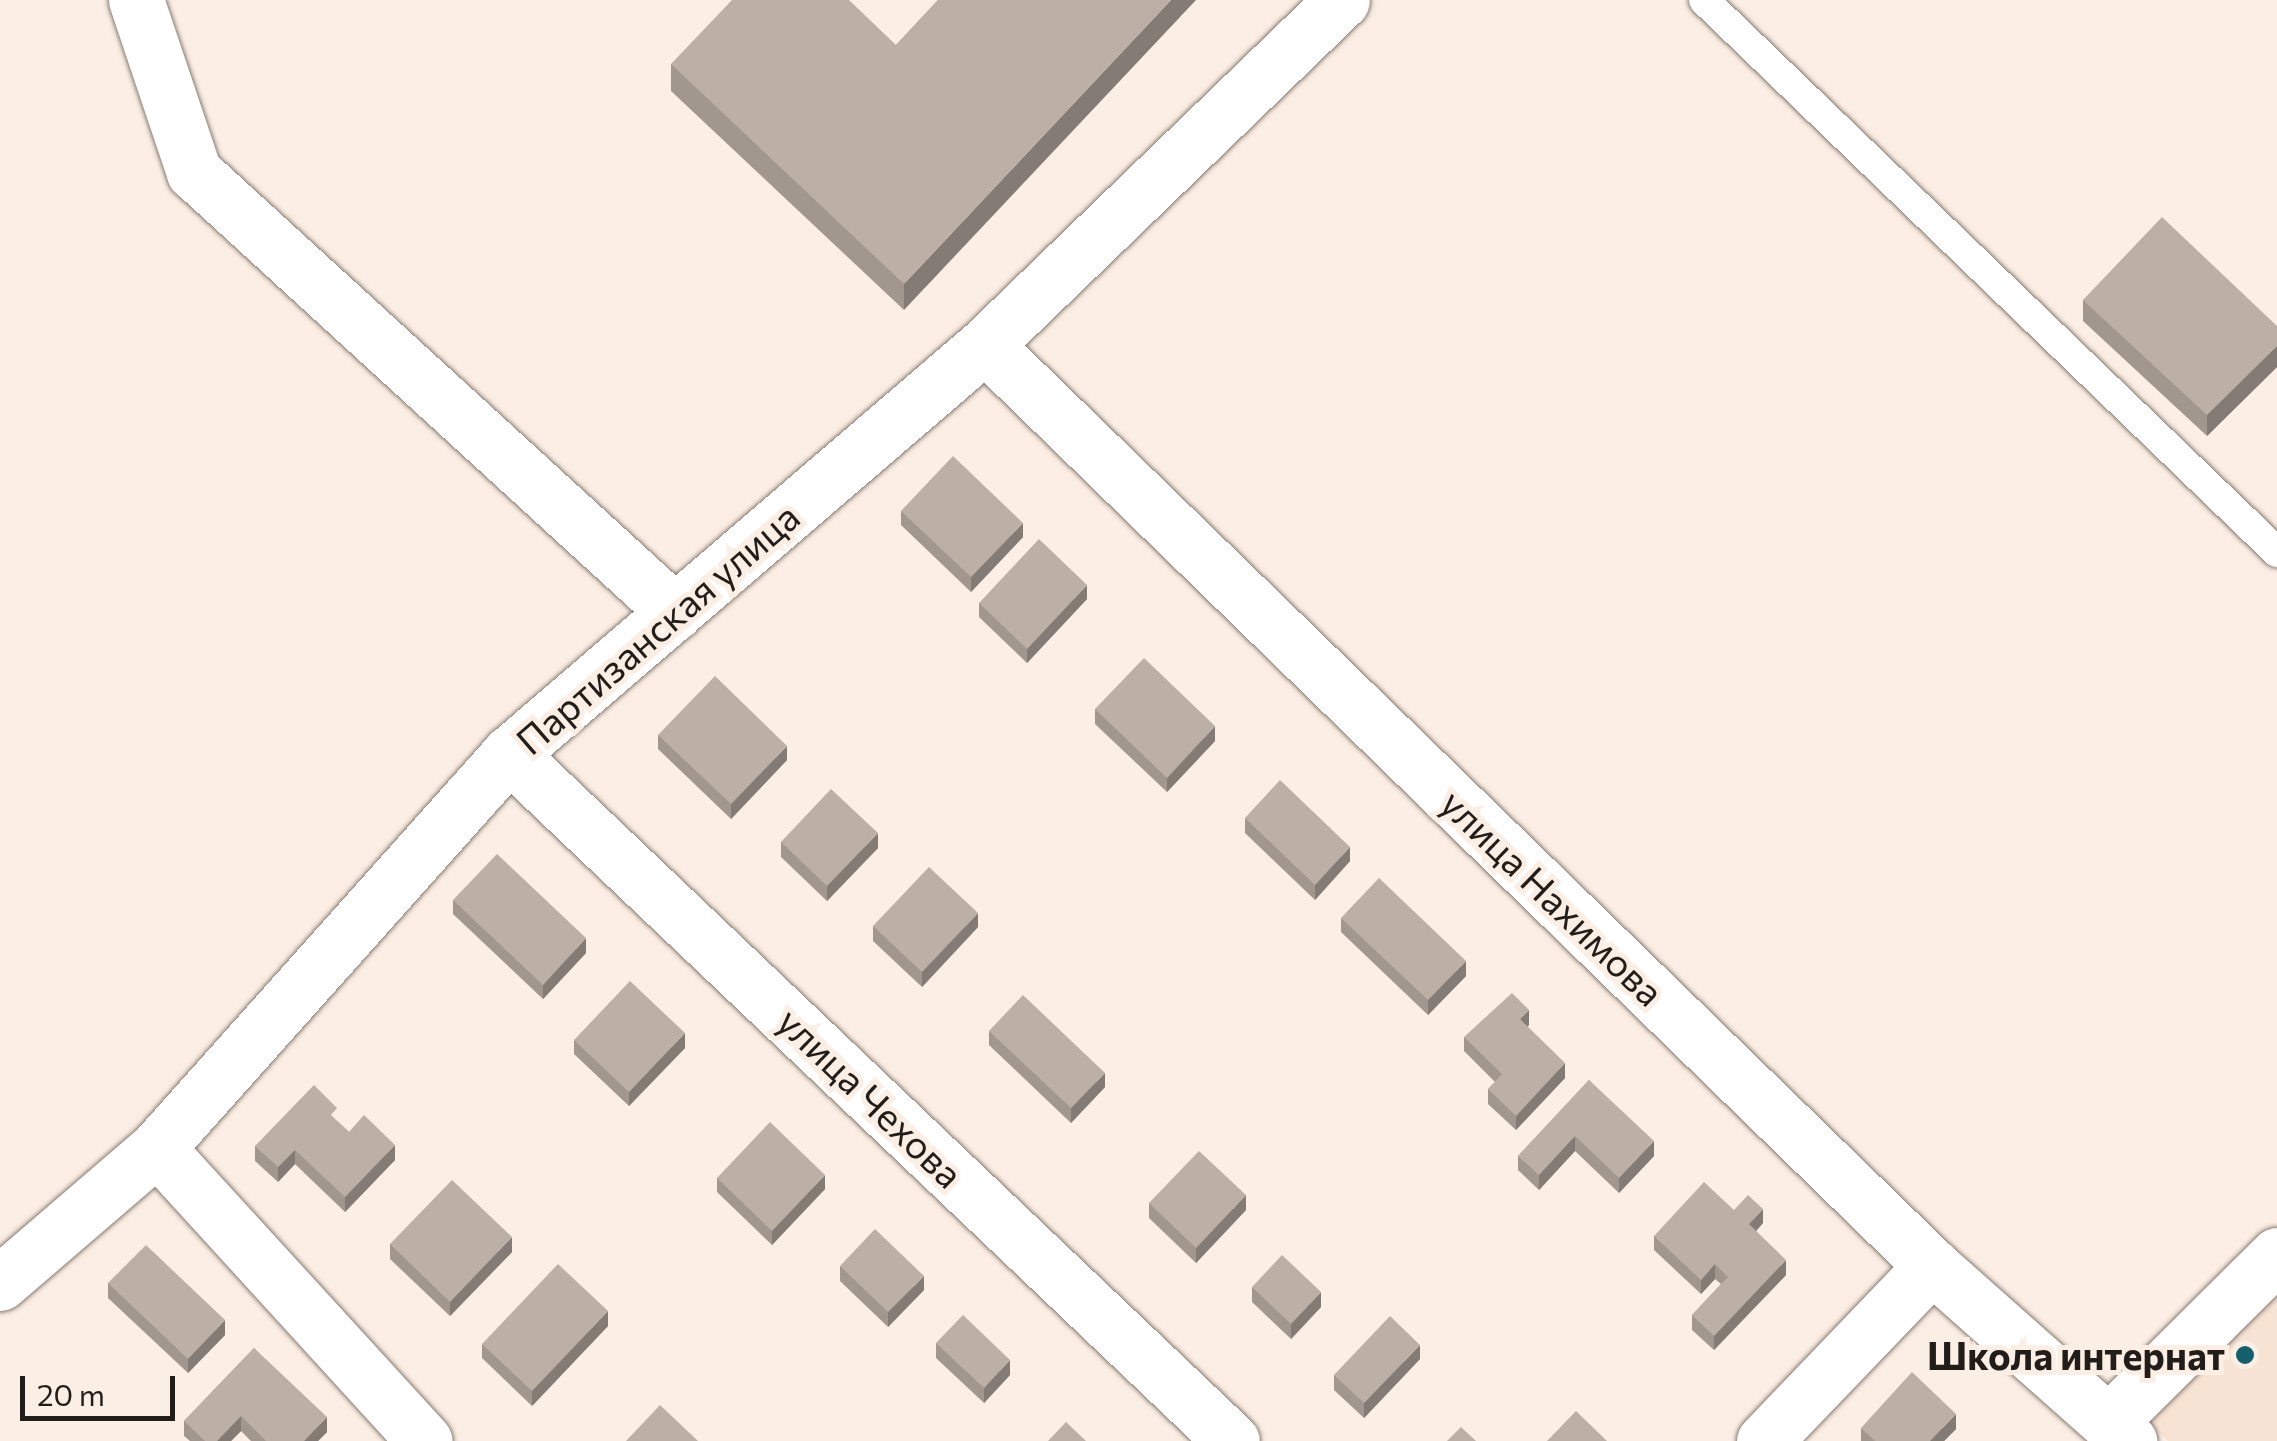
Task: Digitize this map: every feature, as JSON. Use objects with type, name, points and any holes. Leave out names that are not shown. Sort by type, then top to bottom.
[{"type":"street","points":[[136,0],[194,172],[676,612]]},
{"type":"street","name":"Партизанская улица","points":[[0,1283],[157,1148],[510,754],[985,345],[1342,0]]},
{"type":"street","name":"улица Нахимова","points":[[985,345],[1932,1266],[2119,1432]]},
{"type":"street","name":"улица Чехова","points":[[510,754],[1232,1441]]},
{"type":"street","points":[[157,1148],[426,1441]]},
{"type":"street","points":[[2119,1432],[2277,1254]]},
{"type":"street","points":[[1764,1441],[1932,1266]]},
{"type":"lane","points":[[1704,0],[2277,552]]},
{"type":"shaded area","name":"Школа интернат","points":[[2277,1287],[2277,1441],[2168,1441],[2149,1423]]},
{"type":"building","points":[[732,0],[849,0],[896,45],[938,0],[1171,0],[904,284],[671,64]]},
{"type":"building","points":[[2162,217],[2277,326],[2277,346],[2207,415],[2083,300]]},
{"type":"building","points":[[953,456],[1023,523],[971,577],[901,511]]},
{"type":"building","points":[[1039,539],[1087,585],[1027,649],[979,603]]},
{"type":"building","points":[[1144,658],[1215,726],[1167,778],[1095,709]]},
{"type":"building","points":[[715,676],[787,746],[731,804],[658,735]]},
{"type":"building","points":[[1280,780],[1350,847],[1315,885],[1245,818]]},
{"type":"building","points":[[831,789],[878,833],[827,886],[781,842]]},
{"type":"building","points":[[497,854],[586,938],[543,985],[453,900]]},
{"type":"building","points":[[929,867],[978,913],[922,972],[873,926]]},
{"type":"building","points":[[1379,878],[1466,961],[1428,1000],[1341,918]]},
{"type":"building","points":[[630,981],[685,1033],[629,1092],[574,1040]]},
{"type":"building","points":[[1512,993],[1529,1010],[1520,1019],[1565,1063],[1516,1116],[1488,1089],[1502,1074],[1464,1037]]},
{"type":"building","points":[[1023,995],[1105,1073],[1071,1108],[989,1031]]},
{"type":"building","points":[[1589,1080],[1654,1141],[1619,1178],[1575,1136],[1539,1175],[1518,1156]]},
{"type":"building","points":[[314,1085],[337,1108],[331,1115],[349,1132],[364,1115],[395,1145],[345,1197],[295,1150],[278,1167],[255,1146]]},
{"type":"building","points":[[770,1122],[825,1175],[772,1231],[717,1178]]},
{"type":"building","points":[[1199,1151],[1246,1195],[1196,1248],[1149,1203]]},
{"type":"building","points":[[452,1180],[512,1237],[450,1302],[390,1244]]},
{"type":"building","points":[[1704,1182],[1734,1210],[1748,1195],[1763,1209],[1749,1224],[1786,1260],[1714,1336],[1692,1315],[1728,1277],[1715,1264],[1701,1280],[1654,1236]]},
{"type":"building","points":[[875,1229],[924,1276],[888,1312],[840,1266]]},
{"type":"building","points":[[146,1245],[225,1320],[188,1359],[108,1283]]},
{"type":"building","points":[[1282,1255],[1321,1292],[1291,1324],[1252,1287]]},
{"type":"building","points":[[558,1264],[608,1311],[532,1391],[482,1344]]},
{"type":"building","points":[[963,1315],[1010,1360],[984,1388],[936,1343]]},
{"type":"building","points":[[1390,1316],[1420,1345],[1364,1403],[1334,1375]]},
{"type":"building","points":[[254,1348],[327,1417],[304,1441],[266,1441],[241,1416],[217,1441],[205,1441],[184,1421]]},
{"type":"building","points":[[1912,1372],[1956,1414],[1930,1441],[1875,1441],[1861,1428]]},
{"type":"building","points":[[660,1405],[698,1441],[626,1441]]},
{"type":"building","points":[[1576,1411],[1607,1441],[1547,1441]]},
{"type":"building","points":[[1066,1422],[1086,1441],[1048,1441]]},
{"type":"building","points":[[1461,1427],[1476,1441],[1447,1441]]},
{"type":"place","name":"Школа интернат","points":[[2245,1355]]}]
